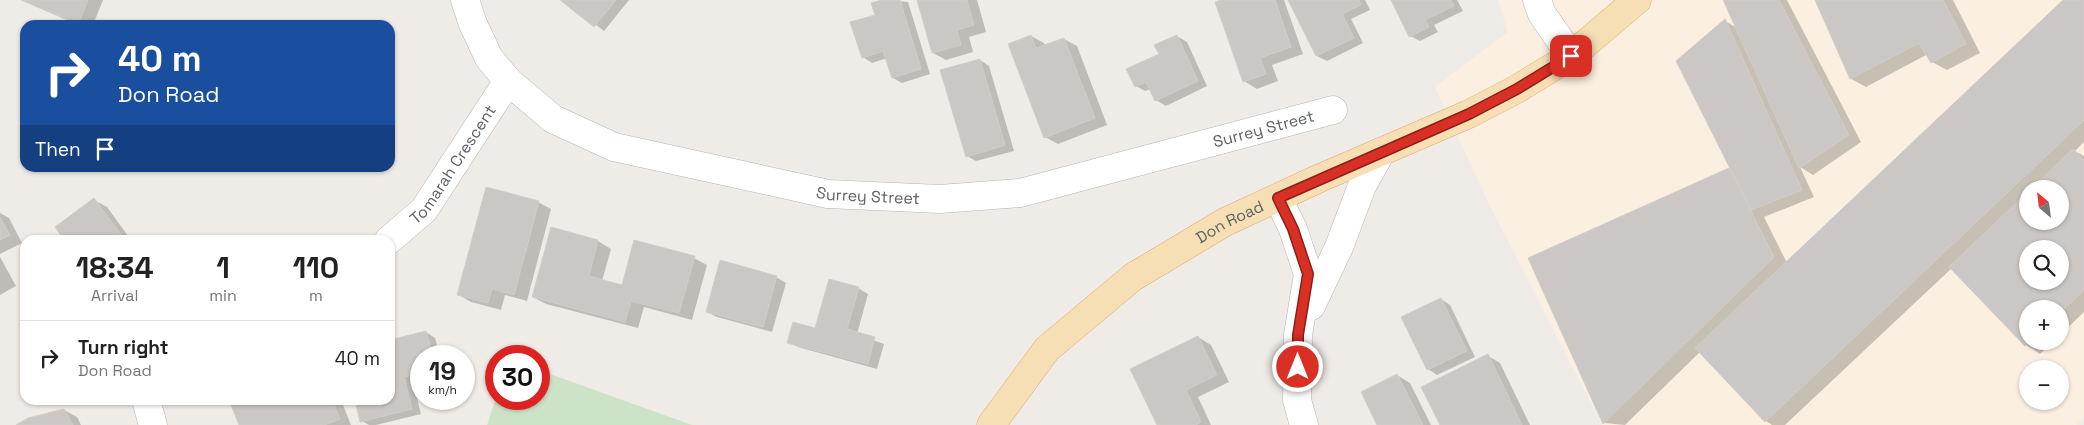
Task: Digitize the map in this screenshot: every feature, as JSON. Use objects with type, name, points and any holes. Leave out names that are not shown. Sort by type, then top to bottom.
[{"type":"main road","name":"Don Road","points":[[991,425],[1047,349],[1133,277],[1225,222],[1469,114],[1517,89],[1571,56],[1637,0]]},
{"type":"street","name":"Surrey Street","points":[[465,0],[473,24],[489,58],[508,81],[553,119],[614,147],[828,194],[940,199],[1020,193],[1333,110]]},
{"type":"street","points":[[1537,0],[1542,14],[1571,56]]},
{"type":"street","name":"Tomarah Crescent","points":[[395,235],[424,210],[508,81]]},
{"type":"street","points":[[1298,335],[1339,247],[1362,186],[1380,152]]},
{"type":"street","points":[[1278,198],[1293,229],[1308,274],[1298,335],[1297,400],[1304,425]]},
{"type":"street","points":[[147,405],[153,425]]},
{"type":"shaded area","points":[[1498,0],[2084,0],[2084,418],[2076,425],[1602,425],[1489,204],[1435,87],[1508,32]]},
{"type":"green space","points":[[550,374],[692,425],[487,425],[492,410],[550,410]]},
{"type":"building","points":[[21,0],[88,0],[80,20],[68,20]]},
{"type":"building","points":[[560,0],[616,0],[594,27]]},
{"type":"building","points":[[882,0],[900,0],[921,69],[892,78],[883,51],[862,58],[850,22],[875,15],[871,3]]},
{"type":"building","points":[[917,0],[967,0],[974,25],[957,30],[961,45],[932,53]]},
{"type":"building","points":[[1221,0],[1275,0],[1291,47],[1260,58],[1266,74],[1243,82],[1215,2]]},
{"type":"building","points":[[1288,0],[1359,0],[1361,5],[1342,14],[1354,38],[1316,56]]},
{"type":"building","points":[[1391,0],[1451,0],[1454,6],[1425,20],[1429,27],[1409,37]]},
{"type":"building","points":[[1723,0],[1779,0],[1849,135],[1799,168]]},
{"type":"building","points":[[1815,0],[1943,0],[1966,44],[1931,63],[1919,43],[1850,79]]},
{"type":"building","points":[[2063,0],[2084,0],[2084,120],[1765,422],[1695,348]]},
{"type":"building","points":[[1725,19],[1802,190],[1751,210],[1676,61]]},
{"type":"building","points":[[1031,35],[1036,48],[1064,38],[1095,118],[1044,138],[1008,44]]},
{"type":"building","points":[[1177,35],[1198,81],[1155,101],[1146,82],[1135,87],[1126,69],[1159,54],[1154,45]]},
{"type":"building","points":[[980,59],[1005,145],[966,157],[940,70]]},
{"type":"building","points":[[2073,149],[2084,160],[2084,290],[2069,304],[2069,300],[2019,300],[2019,340],[1949,267],[2019,201],[2019,230],[2069,230],[2069,180],[2040,180]]},
{"type":"building","points":[[1729,168],[1774,257],[1603,424],[1528,258]]},
{"type":"building","points":[[486,187],[539,201],[514,295],[492,289],[488,303],[457,295]]},
{"type":"building","points":[[94,198],[121,235],[61,235],[55,227]]},
{"type":"building","points":[[0,217],[10,235],[0,240]]},
{"type":"building","points":[[551,227],[598,240],[589,276],[622,285],[634,240],[695,256],[679,313],[631,301],[625,322],[532,297]]},
{"type":"building","points":[[720,260],[777,276],[763,327],[706,312]]},
{"type":"building","points":[[829,279],[859,287],[847,329],[875,337],[868,364],[787,343],[793,322],[815,328]]},
{"type":"building","points":[[1441,298],[1467,351],[1427,370],[1401,317]]},
{"type":"building","points":[[426,331],[430,345],[410,345],[410,376],[404,377],[410,401],[410,410],[360,422],[356,405],[395,405],[395,339]]},
{"type":"building","points":[[1198,336],[1217,375],[1186,390],[1201,422],[1196,425],[1157,425],[1130,369]]},
{"type":"building","points":[[1488,354],[1522,425],[1440,425],[1421,387]]},
{"type":"building","points":[[1397,374],[1423,425],[1377,425],[1361,392]]},
{"type":"building","points":[[231,405],[334,405],[340,419],[324,425],[239,425]]},
{"type":"building","points":[[64,409],[73,425],[16,425],[28,418]]},
{"type":"route","points":[[1298,367],[1298,335],[1308,274],[1293,229],[1278,198],[1469,114],[1517,89],[1571,56]]}]
